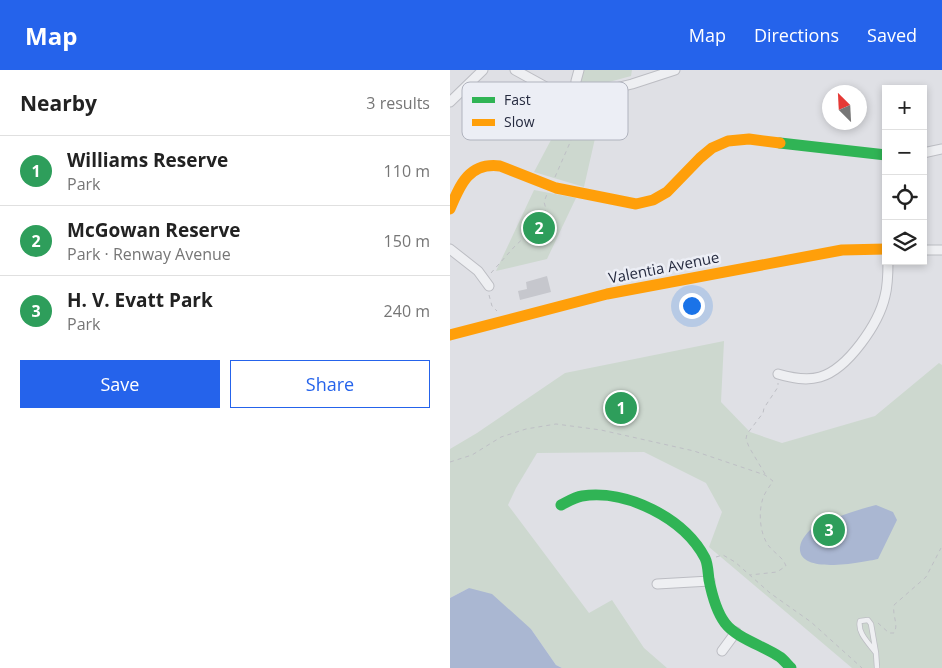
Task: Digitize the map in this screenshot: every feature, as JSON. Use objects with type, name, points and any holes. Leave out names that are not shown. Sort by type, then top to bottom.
[{"type":"street","points":[[471,82],[483,70]]},
{"type":"street","points":[[515,70],[536,82]]},
{"type":"street","points":[[628,85],[675,70]]},
{"type":"street","points":[[450,102],[462,90]]},
{"type":"street","points":[[450,209],[463,180],[472,171],[485,166],[500,166],[550,186],[628,203],[649,202],[669,192],[698,159],[710,149],[725,142],[741,139],[882,155]]},
{"type":"street","points":[[927,151],[942,149]]},
{"type":"street","points":[[450,249],[478,271],[489,286]]},
{"type":"street","name":"Valentia Avenue","points":[[450,335],[615,292],[842,250],[882,249]]},
{"type":"street","points":[[927,250],[942,250]]},
{"type":"street","points":[[778,374],[798,378],[818,378],[827,374],[855,352],[864,340],[883,303],[888,265]]},
{"type":"street","points":[[561,505],[580,496],[597,495],[643,504],[677,525],[697,545],[706,560],[717,608],[726,624],[736,632],[781,658],[791,668]]},
{"type":"street","points":[[657,584],[710,581]]},
{"type":"street","points":[[722,651],[736,632]]},
{"type":"lane","points":[[876,653],[860,632],[859,627],[862,619],[868,620],[870,624],[876,653],[876,668]]},
{"type":"path","points":[[491,274],[515,246],[541,222],[546,209],[544,202],[571,140]]},
{"type":"path","points":[[489,286],[488,292],[492,306],[497,312],[503,313]]},
{"type":"path","points":[[765,475],[746,439],[747,434],[778,387],[778,374]]},
{"type":"path","points":[[450,462],[472,455],[500,437],[526,429],[556,424],[601,430],[694,451],[765,475],[773,481],[763,498],[761,513],[762,530],[767,544],[784,560],[786,566],[777,572],[750,575]]},
{"type":"path","points":[[870,624],[875,621],[889,633],[894,634],[897,626],[893,612],[894,605],[926,577],[941,548]]},
{"type":"path","points":[[706,560],[723,555],[810,622],[862,668]]},
{"type":"shaded area","points":[[579,70],[632,70],[631,76],[609,82],[577,82]]},
{"type":"shaded area","points":[[551,140],[595,140],[584,187],[534,172]]},
{"type":"shaded area","points":[[534,190],[576,198],[547,259],[496,271]]},
{"type":"shaded area","points":[[724,341],[721,402],[750,432],[782,443],[875,416],[939,363],[942,365],[942,668],[852,668],[709,547],[722,512],[706,483],[644,452],[537,453],[508,505],[589,613],[612,600],[644,648],[667,668],[562,668],[556,665],[531,629],[469,588],[450,598],[450,449],[477,433],[565,373]]},
{"type":"water","points":[[876,505],[893,512],[897,520],[878,559],[832,565],[809,562],[802,556],[800,547],[802,541],[807,533],[817,524]]},
{"type":"water","points":[[469,588],[492,594],[531,629],[556,665],[562,668],[450,668],[450,598]]},
{"type":"building","points":[[547,276],[551,292],[520,300],[518,291],[527,289],[526,282]]},
{"type":"traffic: fast","points":[[780,143],[882,155]]},
{"type":"traffic: fast","points":[[561,505],[582,496],[617,497],[652,509],[668,519],[683,530],[705,558],[713,597],[725,623],[736,633],[780,657],[791,668]]},
{"type":"traffic: slow","points":[[450,209],[467,177],[473,172],[489,166],[500,166],[556,188],[636,204],[653,200],[667,192],[700,158],[712,148],[728,141],[749,139],[780,143]]},
{"type":"traffic: slow","points":[[450,335],[607,294],[842,250],[882,249]]},
{"type":"place","name":"McGowan Reserve","points":[[539,228]]},
{"type":"place","name":"Williams Reserve","points":[[621,408]]},
{"type":"place","name":"H. V. Evatt Park","points":[[829,530]]}]
